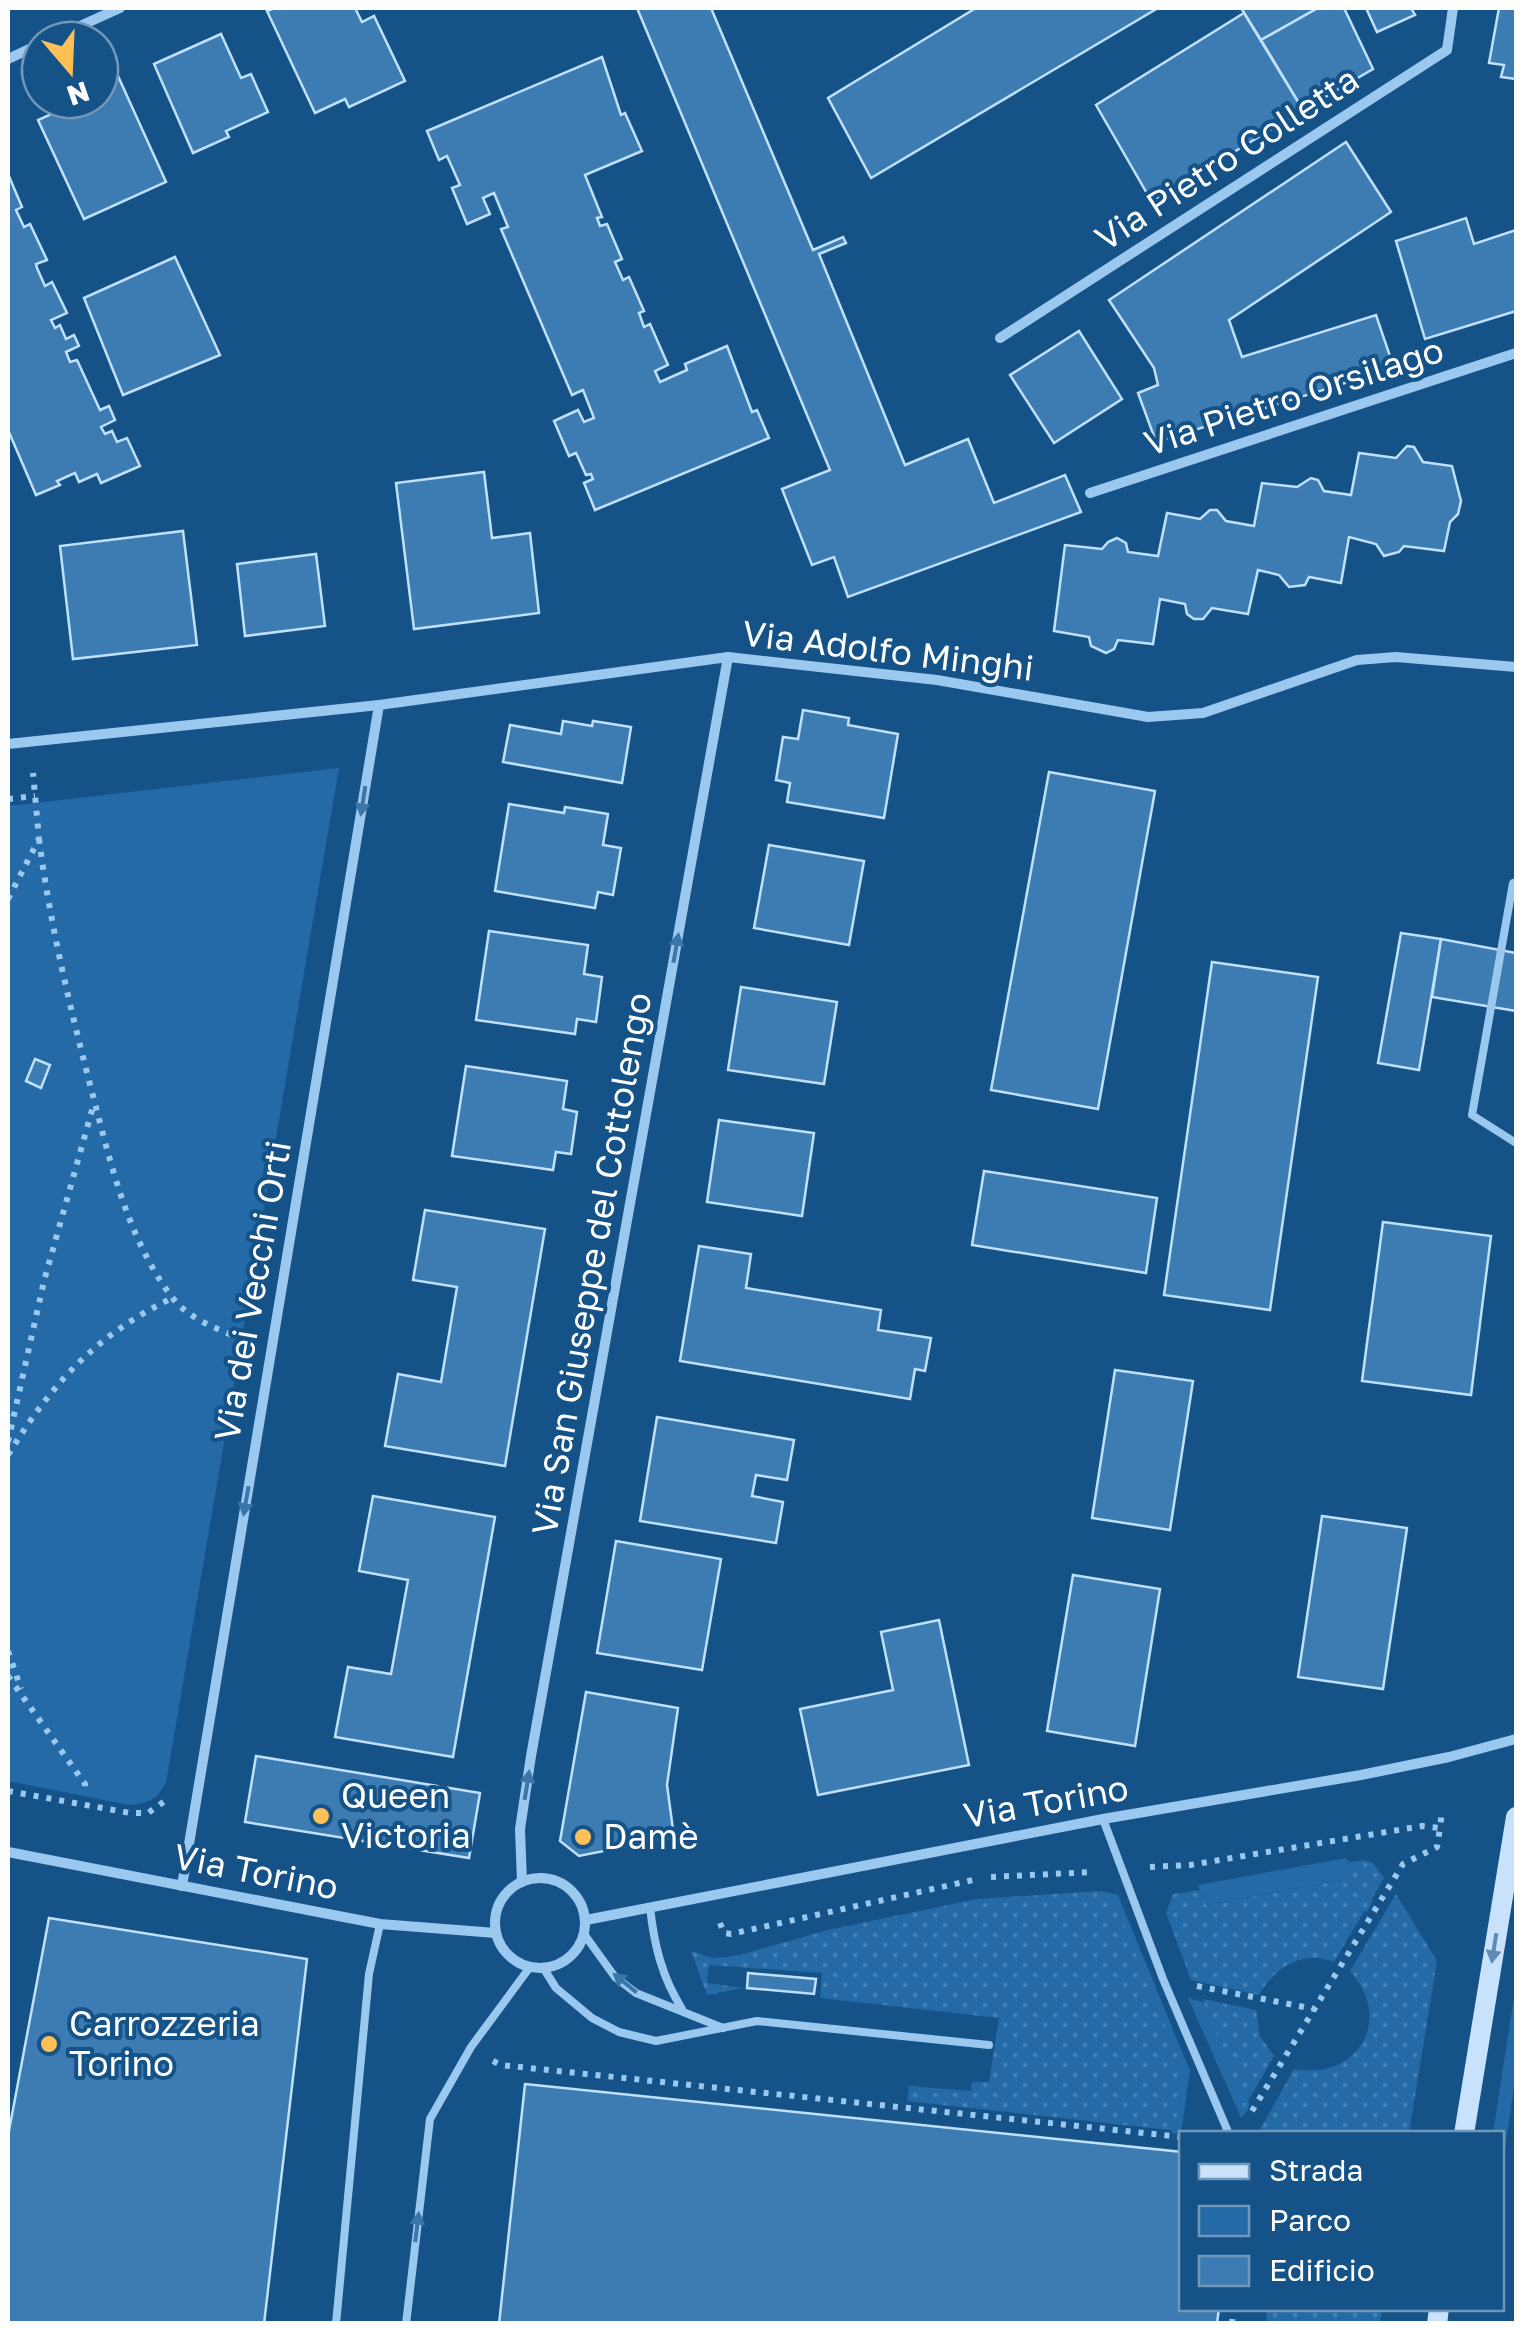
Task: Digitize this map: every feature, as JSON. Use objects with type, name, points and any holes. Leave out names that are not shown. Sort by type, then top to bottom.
[{"type":"main road","points":[[1464,2131],[1516,1817]]},
{"type":"street","points":[[94,20],[120,8]]},
{"type":"street","name":"Via Pietro Colletta","points":[[1000,338],[1448,50],[1453,8]]},
{"type":"street","name":"Via Pietro Orsilago","points":[[1090,493],[1516,353]]},
{"type":"street","name":"Via Adolfo Minghi","points":[[8,744],[379,704],[728,656],[918,678],[1148,717],[1203,713],[1356,660],[1396,657],[1516,667]]},
{"type":"street","name":"Via San Giuseppe del Cottolengo","points":[[522,1882],[520,1830],[532,1756],[728,656]]},
{"type":"street","name":"Via dei Vecchi Orti","points":[[182,1886],[379,704]]},
{"type":"street","name":"Via Torino","points":[[586,1920],[708,1893],[1449,1758],[1516,1739]]},
{"type":"street","points":[[8,1865],[9,1852]]},
{"type":"street","name":"Via Torino","points":[[9,1852],[380,1924],[496,1933]]},
{"type":"street","points":[[536,1878],[564,1884],[575,1894],[586,1920],[584,1934],[570,1958],[544,1968],[530,1967],[508,1954],[496,1933],[495,1917],[509,1891],[536,1878]]},
{"type":"lane","points":[[1516,882],[1472,1114],[1516,1143]]},
{"type":"lane","points":[[1103,1819],[1163,1979],[1227,2131]]},
{"type":"lane","points":[[650,1907],[654,1941],[667,1984],[682,2009]]},
{"type":"lane","points":[[336,2324],[369,1974],[380,1924]]},
{"type":"lane","points":[[584,1934],[624,1984],[660,2004],[682,2009],[722,2028]]},
{"type":"lane","points":[[406,2324],[430,2119],[471,2047],[530,1967]]},
{"type":"lane","points":[[544,1968],[572,2004],[620,2032],[656,2041],[757,2020],[989,2044]]},
{"type":"path","points":[[28,742],[49,912],[109,1161],[130,1223],[172,1298],[206,1324],[241,1339],[272,1344]]},
{"type":"path","points":[[8,800],[35,796]]},
{"type":"path","points":[[8,899],[39,838]]},
{"type":"path","points":[[8,1442],[44,1281],[94,1102]]},
{"type":"path","points":[[8,1454],[38,1408],[92,1349],[130,1319],[172,1298]]},
{"type":"path","points":[[8,1651],[23,1695]]},
{"type":"path","points":[[8,1676],[86,1784],[85,1789]]},
{"type":"path","points":[[8,1791],[130,1813],[148,1812],[162,1805],[176,1783],[198,1786]]},
{"type":"path","points":[[1248,2118],[1403,1864],[1438,1846],[1442,1811]]},
{"type":"path","points":[[708,1893],[724,1933],[731,1934],[998,1875],[1190,1865],[1381,1832],[1422,1826],[1440,1828]]},
{"type":"path","points":[[1163,1979],[1314,2009]]},
{"type":"path","points":[[471,2047],[501,2065],[1179,2137]]},
{"type":"green space","points":[[339,768],[166,1783],[151,1800],[128,1805],[8,1781],[8,806]]},
{"type":"green space","points":[[1346,1858],[1371,1893],[1373,1900],[1367,1912],[1359,1909],[1341,1880],[1205,1905],[1198,1885]]},
{"type":"green space","points":[[1349,1862],[1373,1863],[1384,1878],[1334,1962],[1311,1958],[1290,1964],[1273,1976],[1259,1995],[1191,1980],[1166,1913],[1173,1894],[1199,1890],[1206,1905],[1341,1880]]},
{"type":"green space","points":[[1101,1891],[1113,1898],[1184,2071],[1178,2131],[907,2101],[909,2086],[971,2091],[972,2082],[989,2082],[999,2018],[820,1998],[822,1973],[709,1965],[707,1983],[743,1988],[707,1995],[691,1951],[713,1958],[736,1956],[828,1930],[977,1899]]},
{"type":"green space","points":[[1103,1891],[1118,1895],[1190,2071],[1179,2134],[1172,2133],[1176,2075],[1098,1896]]},
{"type":"green space","points":[[1396,1894],[1437,1961],[1409,2131],[1259,2131],[1294,2069],[1336,2066],[1362,2042],[1369,2008],[1363,1989],[1350,1971]]},
{"type":"green space","points":[[1516,1984],[1516,2073],[1504,2156],[1504,2131],[1493,2131]]},
{"type":"green space","points":[[1188,1998],[1207,2003],[1249,2103],[1241,2118]]},
{"type":"green space","points":[[1203,1999],[1256,2010],[1260,2036],[1274,2056],[1244,2108]]},
{"type":"green space","points":[[1267,2311],[1382,2311],[1380,2323],[1266,2323]]},
{"type":"building","points":[[355,8],[362,22],[374,16],[405,81],[349,107],[345,99],[315,113],[267,11]]},
{"type":"building","points":[[637,8],[711,8],[813,250],[843,237],[846,243],[819,254],[905,465],[968,439],[994,503],[1065,475],[1081,512],[848,597],[834,557],[812,565],[782,489],[830,470]]},
{"type":"building","points":[[976,8],[1158,8],[871,178],[828,98]]},
{"type":"building","points":[[1241,8],[1318,8],[1261,40]]},
{"type":"building","points":[[1318,8],[1344,8],[1373,69],[1303,110],[1261,40]]},
{"type":"building","points":[[1366,8],[1411,8],[1415,15],[1377,32]]},
{"type":"building","points":[[1499,8],[1516,8],[1516,79],[1501,77],[1504,65],[1489,63]]},
{"type":"building","points":[[1244,13],[1303,110],[1152,202],[1096,105]]},
{"type":"building","points":[[221,34],[241,78],[251,74],[268,112],[226,131],[229,137],[193,153],[154,64]]},
{"type":"building","points":[[602,57],[621,115],[625,113],[642,151],[585,175],[602,217],[597,218],[600,226],[607,224],[622,259],[615,262],[623,280],[629,277],[644,311],[639,313],[644,327],[650,324],[668,365],[655,371],[660,382],[687,370],[685,364],[727,346],[752,412],[757,410],[769,438],[595,510],[584,483],[593,479],[591,474],[586,475],[576,453],[569,456],[554,421],[578,410],[584,422],[594,418],[583,390],[572,395],[501,229],[508,227],[494,193],[483,198],[490,214],[467,224],[452,188],[460,185],[447,156],[439,160],[427,131]]},
{"type":"building","points":[[120,80],[166,182],[84,219],[38,120],[120,120]]},
{"type":"building","points":[[1346,142],[1391,212],[1229,320],[1242,357],[1376,315],[1394,368],[1156,442],[1138,393],[1158,385],[1154,368],[1109,300]]},
{"type":"building","points":[[8,174],[22,207],[16,210],[24,227],[30,224],[47,260],[36,264],[37,268],[45,286],[52,282],[67,313],[51,320],[55,328],[60,325],[66,339],[74,335],[79,346],[66,352],[70,362],[77,360],[100,410],[109,406],[115,420],[101,427],[105,434],[112,431],[117,442],[127,438],[140,466],[101,483],[97,474],[79,482],[75,473],[57,481],[60,485],[36,495],[8,430]]},
{"type":"building","points":[[1466,218],[1474,244],[1516,230],[1516,311],[1425,339],[1396,241]]},
{"type":"building","points":[[175,257],[220,355],[123,395],[84,298]]},
{"type":"building","points":[[1079,331],[1122,399],[1054,443],[1010,375]]},
{"type":"building","points":[[1407,446],[1414,447],[1423,462],[1452,466],[1461,501],[1458,514],[1450,522],[1444,551],[1404,546],[1399,552],[1384,556],[1376,544],[1349,537],[1341,583],[1309,577],[1305,585],[1289,587],[1279,575],[1258,570],[1248,614],[1212,608],[1203,619],[1194,619],[1187,614],[1185,604],[1160,599],[1153,644],[1118,640],[1114,649],[1106,653],[1091,646],[1089,637],[1054,631],[1065,545],[1102,549],[1117,538],[1126,543],[1128,552],[1158,556],[1167,513],[1200,519],[1210,510],[1217,510],[1226,521],[1254,526],[1262,483],[1297,487],[1311,478],[1318,480],[1324,491],[1351,495],[1359,453],[1396,458]]},
{"type":"building","points":[[484,472],[492,538],[530,533],[539,613],[414,629],[396,483]]},
{"type":"building","points":[[183,531],[197,645],[73,659],[60,546]]},
{"type":"building","points":[[316,554],[325,626],[245,636],[237,564]]},
{"type":"building","points":[[803,710],[849,718],[848,725],[898,734],[884,818],[787,802],[790,783],[776,780],[783,737],[798,739]]},
{"type":"building","points":[[563,721],[631,727],[622,783],[503,762],[510,725],[561,734]]},
{"type":"building","points":[[1049,772],[1155,791],[1098,1109],[991,1090]]},
{"type":"building","points":[[509,804],[564,813],[565,807],[608,814],[603,845],[621,848],[613,895],[598,892],[595,908],[495,891]]},
{"type":"building","points":[[769,845],[864,861],[849,945],[754,928]]},
{"type":"building","points":[[489,931],[588,945],[584,974],[602,977],[596,1022],[577,1019],[575,1034],[476,1020]]},
{"type":"building","points":[[1401,933],[1441,939],[1419,1070],[1378,1063]]},
{"type":"building","points":[[1441,939],[1516,953],[1516,1011],[1432,997]]},
{"type":"building","points":[[1212,962],[1318,977],[1270,1310],[1164,1295]]},
{"type":"building","points":[[741,987],[837,1002],[824,1084],[728,1070]]},
{"type":"building","points":[[35,1059],[50,1065],[41,1088],[26,1081]]},
{"type":"building","points":[[466,1066],[567,1081],[563,1109],[577,1112],[571,1154],[556,1152],[553,1170],[452,1156]]},
{"type":"building","points":[[719,1120],[814,1133],[802,1216],[707,1202]]},
{"type":"building","points":[[984,1171],[1157,1198],[1146,1273],[972,1245]]},
{"type":"building","points":[[425,1210],[545,1229],[505,1466],[385,1446],[398,1374],[441,1382],[457,1287],[413,1280]]},
{"type":"building","points":[[1383,1222],[1491,1236],[1471,1395],[1362,1381]]},
{"type":"building","points":[[699,1246],[751,1254],[746,1288],[881,1310],[878,1330],[931,1338],[925,1371],[915,1369],[910,1399],[680,1361]]},
{"type":"building","points":[[1115,1370],[1193,1381],[1170,1530],[1092,1518]]},
{"type":"building","points":[[657,1417],[794,1440],[787,1480],[756,1475],[752,1496],[783,1502],[776,1543],[640,1521]]},
{"type":"building","points":[[373,1496],[495,1517],[453,1757],[335,1737],[348,1667],[391,1674],[408,1580],[359,1571]]},
{"type":"building","points":[[1322,1516],[1407,1528],[1383,1689],[1298,1677]]},
{"type":"building","points":[[616,1541],[721,1559],[702,1670],[597,1653]]},
{"type":"building","points":[[1073,1575],[1160,1589],[1135,1746],[1047,1731]]},
{"type":"building","points":[[939,1620],[969,1765],[818,1795],[800,1709],[893,1690],[881,1632]]},
{"type":"building","points":[[586,1692],[678,1708],[667,1785],[674,1837],[579,1856],[560,1841]]},
{"type":"building","points":[[256,1756],[480,1793],[469,1858],[245,1822]]},
{"type":"building","points":[[49,1918],[307,1959],[264,2324],[8,2324],[8,2136]]},
{"type":"building","points":[[748,1973],[816,1979],[814,1994],[747,1988]]},
{"type":"building","points":[[525,2084],[1179,2152],[1179,2311],[1219,2311],[1217,2324],[499,2324]]},
{"type":"place","name":"Queen Victoria","points":[[321,1816]]},
{"type":"place","name":"Damè","points":[[583,1837]]},
{"type":"place","name":"Carrozzeria Torino","points":[[49,2044]]}]
